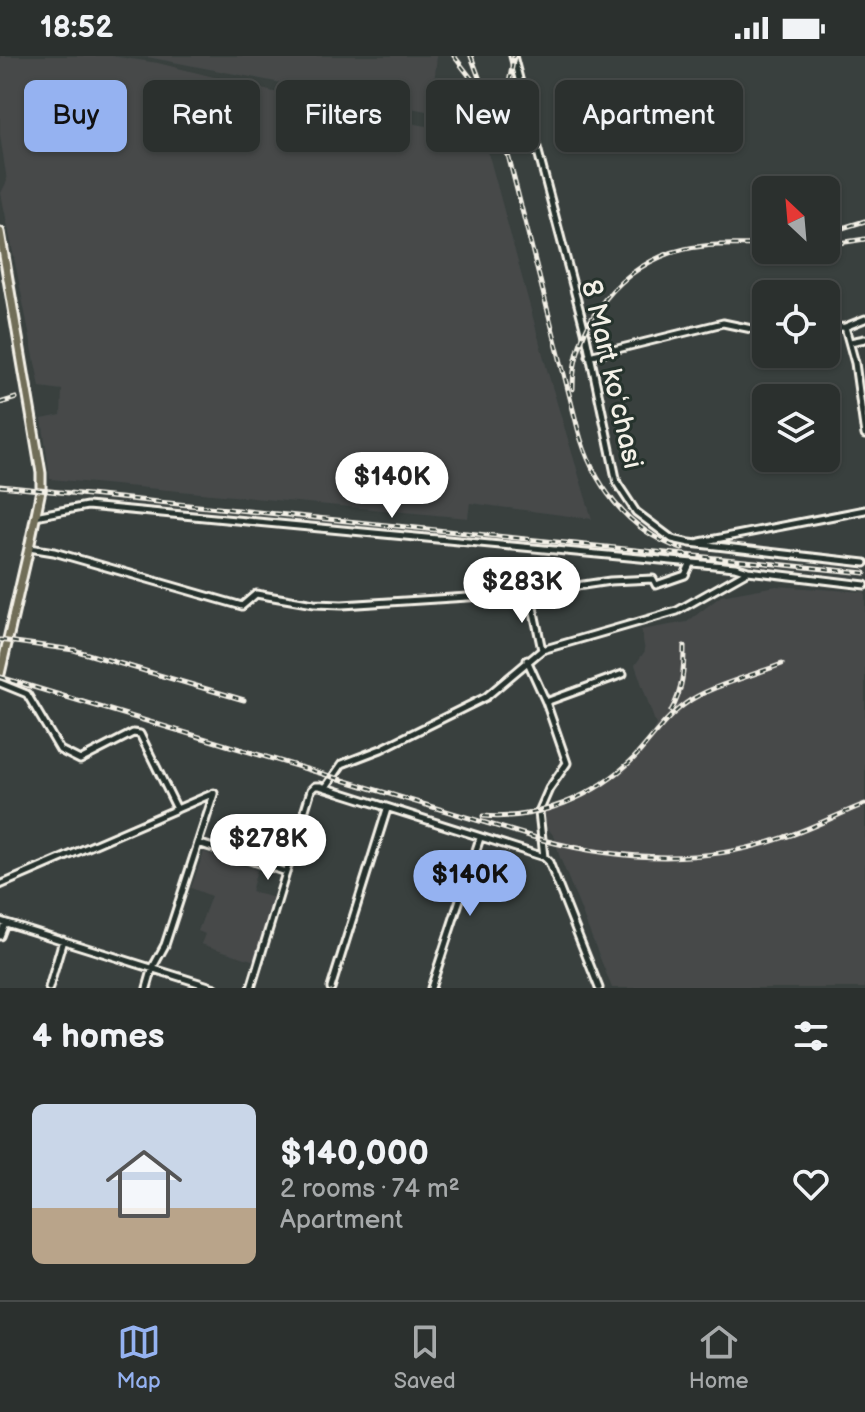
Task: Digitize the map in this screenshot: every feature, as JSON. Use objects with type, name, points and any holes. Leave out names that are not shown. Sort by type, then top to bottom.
[{"type":"main road","points":[[0,232],[40,460],[41,490],[0,674]]},
{"type":"street","name":"8 Mart koʻchasi","points":[[513,56],[589,356],[617,483],[636,512],[672,539],[865,563]]},
{"type":"street","points":[[840,327],[865,319]]},
{"type":"street","points":[[589,356],[723,323],[752,329]]},
{"type":"street","points":[[845,327],[861,396],[865,435]]},
{"type":"street","points":[[850,342],[865,339]]},
{"type":"street","points":[[35,516],[87,506],[735,567],[865,585]]},
{"type":"street","points":[[695,543],[865,510]]},
{"type":"street","points":[[29,548],[54,552],[242,606],[256,594],[314,604],[342,605],[530,593],[625,579],[652,579],[655,585],[659,585],[685,575],[690,564]]},
{"type":"street","points":[[326,787],[342,764],[381,749],[486,697],[542,650],[677,611],[748,571]]},
{"type":"street","points":[[530,593],[542,650]]},
{"type":"street","points":[[0,627],[11,628]]},
{"type":"street","points":[[527,660],[546,702],[567,763],[549,789],[539,812],[544,857]]},
{"type":"street","points":[[546,702],[623,674]]},
{"type":"street","points":[[0,683],[27,694],[60,750],[80,760],[135,733],[140,734],[177,809]]},
{"type":"street","points":[[251,988],[313,787],[326,787],[544,857],[549,862],[599,988]]},
{"type":"street","points":[[0,885],[214,793],[165,945],[153,967],[147,988]]},
{"type":"street","points":[[331,988],[387,809]]},
{"type":"street","points":[[431,988],[480,838]]},
{"type":"street","points":[[198,843],[286,872]]},
{"type":"street","points":[[0,936],[2,922],[215,988]]},
{"type":"street","points":[[49,988],[63,940]]},
{"type":"shaded area","points":[[0,56],[112,56],[158,63],[226,80],[143,80],[143,152],[260,152],[260,88],[276,92],[276,152],[410,152],[410,123],[426,126],[426,152],[488,152],[548,373],[592,519],[470,503],[468,518],[50,479],[42,419],[61,415],[62,390],[40,387],[1,193],[7,181],[0,135]]},
{"type":"shaded area","points":[[142,56],[437,56],[434,80],[426,80],[426,111],[410,108],[410,80],[276,82]]},
{"type":"shaded area","points":[[776,586],[865,592],[865,988],[612,988],[555,838],[547,827],[544,810],[570,805],[615,778],[647,741],[656,725],[635,665],[645,651],[641,630],[687,622],[721,596]]},
{"type":"shaded area","points":[[204,852],[257,870],[251,892],[275,898],[255,961],[201,944],[205,934],[198,931],[211,896],[191,888]]},
{"type":"railway","points":[[454,56],[472,80]]},
{"type":"railway","points":[[471,56],[508,155],[578,429],[592,468],[629,517],[662,541],[682,549]]},
{"type":"railway","points":[[510,80],[514,56]]},
{"type":"railway","points":[[840,229],[865,221]]},
{"type":"railway","points":[[840,243],[865,239]]},
{"type":"railway","points":[[573,389],[581,342],[591,320],[621,282],[662,256],[685,249],[752,245]]},
{"type":"railway","points":[[0,403],[16,398]]},
{"type":"railway","points":[[0,486],[865,573]]},
{"type":"railway","points":[[0,640],[74,650],[244,700]]},
{"type":"railway","points":[[671,711],[682,680],[684,646]]},
{"type":"railway","points":[[483,816],[503,817],[544,810],[584,794],[619,772],[671,716],[694,698],[782,664]]},
{"type":"railway","points":[[0,677],[543,840],[603,852],[664,857],[725,852],[785,837],[865,804]]}]
